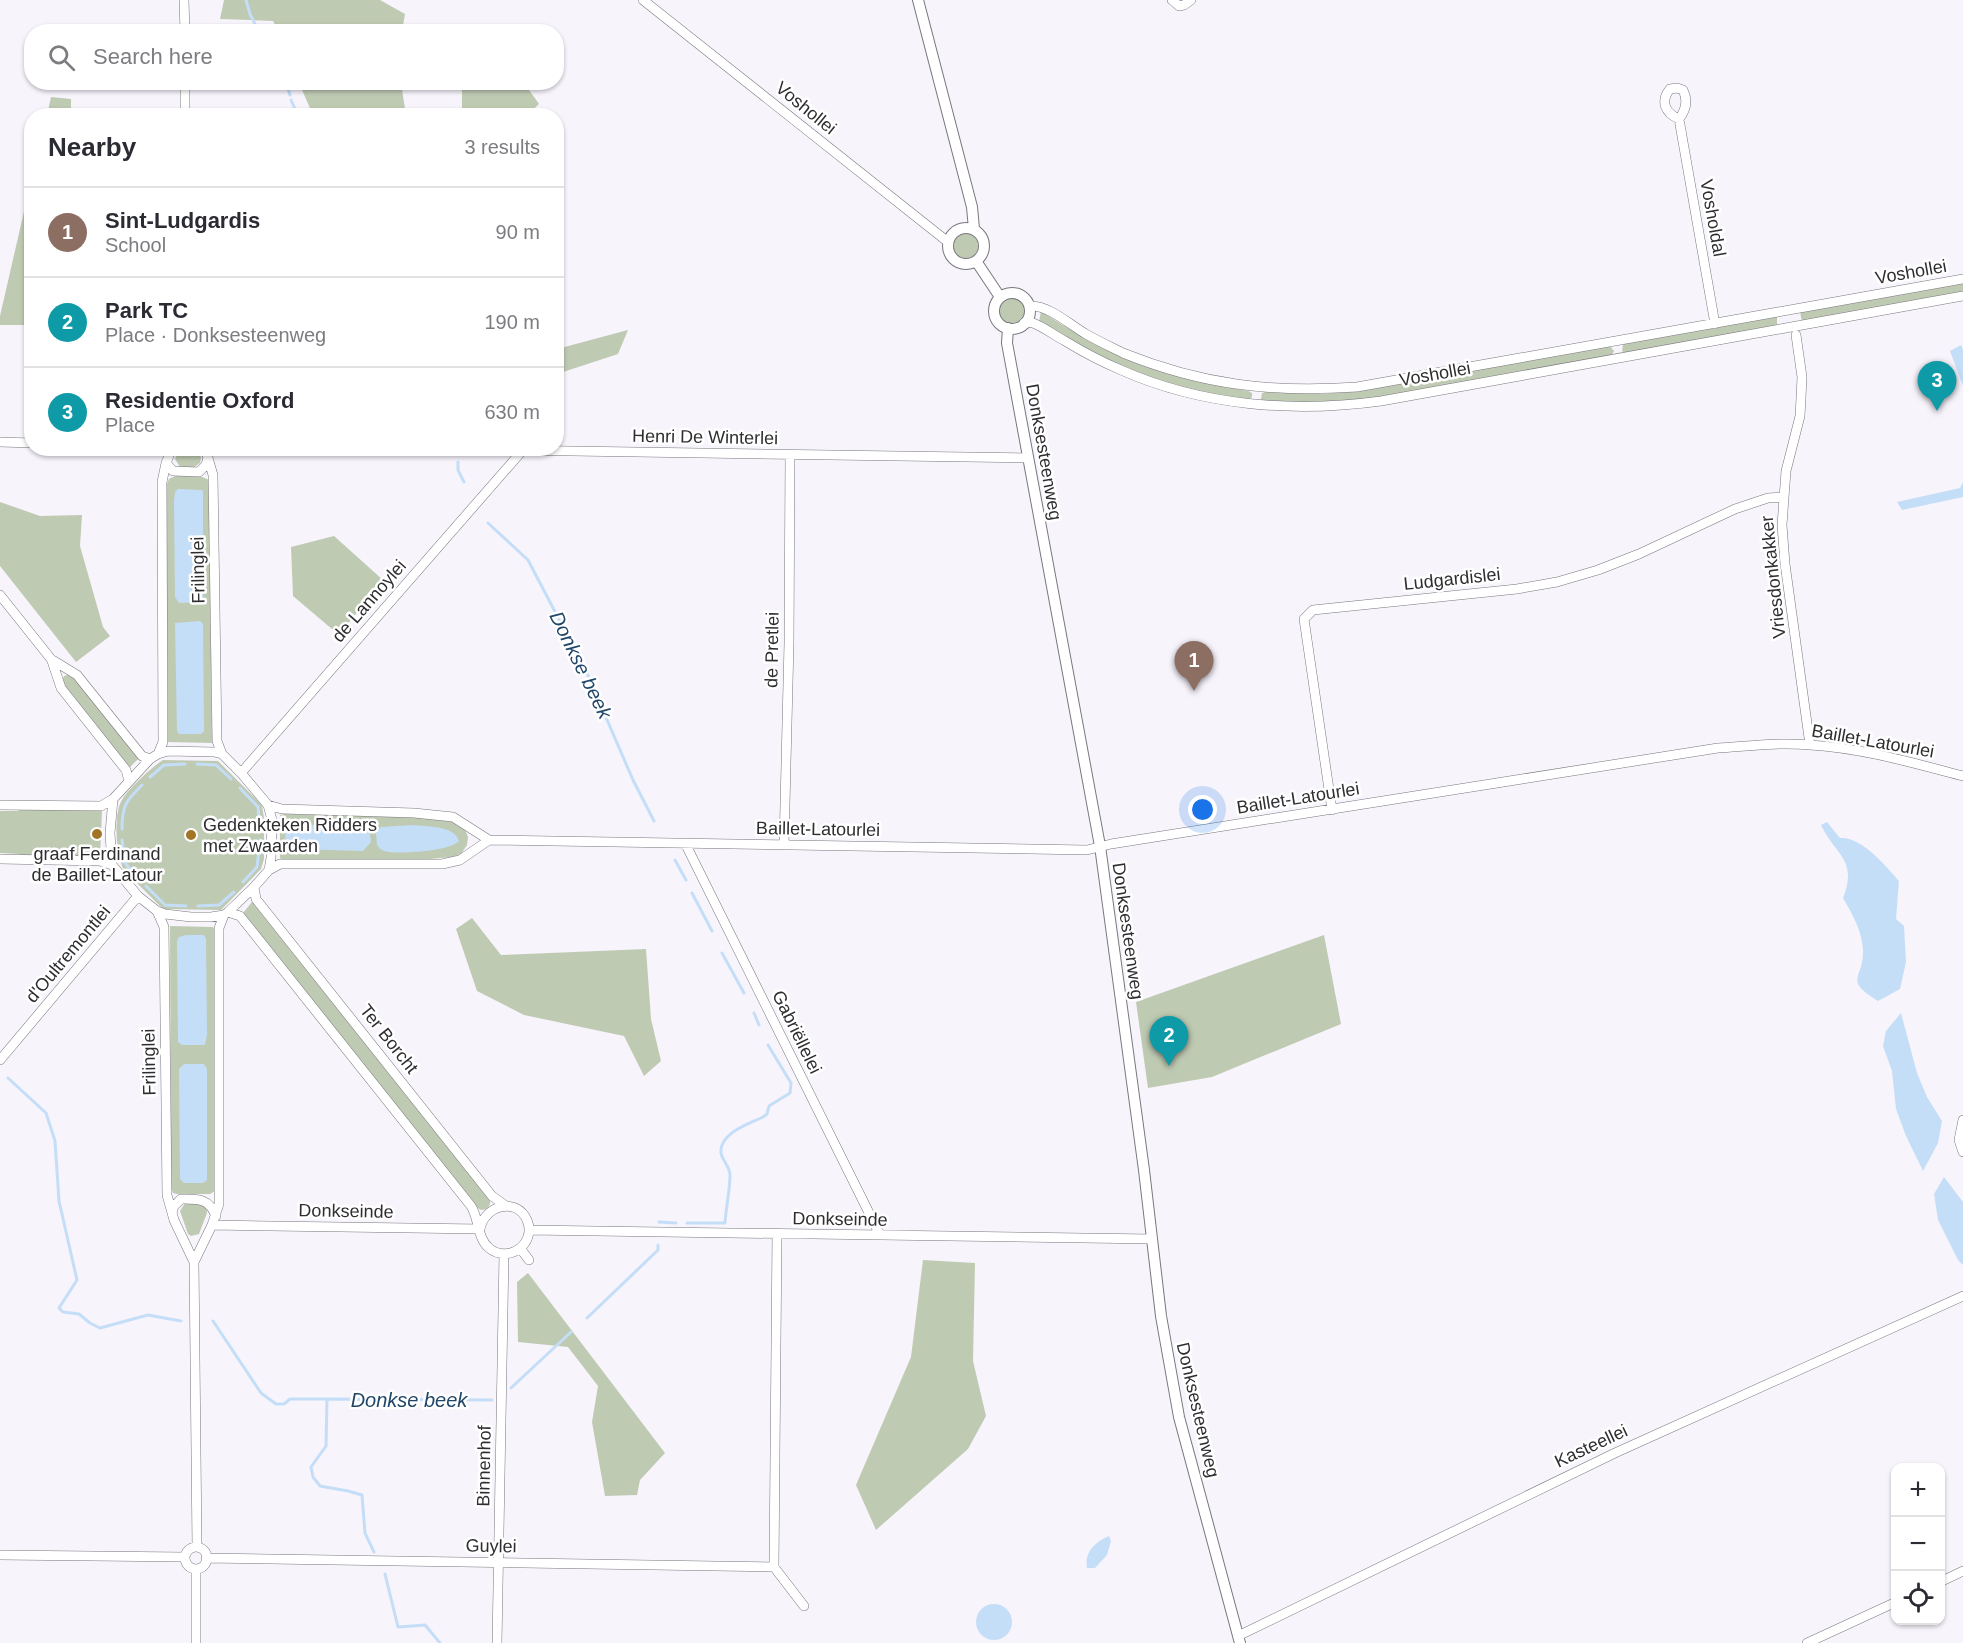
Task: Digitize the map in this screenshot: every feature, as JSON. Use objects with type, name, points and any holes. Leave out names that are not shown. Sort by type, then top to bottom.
[{"type":"street","points":[[184,0],[185,24]]},
{"type":"street","name":"Voshollei","points":[[643,0],[948,242]]},
{"type":"street","points":[[918,0],[972,207],[974,229]]},
{"type":"street","points":[[1172,0],[1179,6],[1191,0]]},
{"type":"street","points":[[185,90],[185,108]]},
{"type":"street","name":"Vosholdal","points":[[1679,119],[1715,324]]},
{"type":"street","points":[[966,228],[974,229],[980,234],[983,242],[981,255],[976,261],[967,264],[954,259],[949,251],[948,242],[952,233],[966,228]]},
{"type":"street","points":[[976,261],[1000,297],[1008,293],[1016,293],[1024,297],[1029,306],[1029,318],[1017,327],[1008,328]]},
{"type":"street","name":"Voshollei","points":[[1029,306],[1041,307],[1105,344],[1147,362],[1193,376],[1257,388],[1321,390],[1357,387],[1963,279]]},
{"type":"street","name":"Voshollei","points":[[1024,323],[1033,323],[1079,350],[1123,371],[1203,396],[1256,405],[1331,406],[1356,404],[1963,296]]},
{"type":"street","name":"Donksesteenweg","points":[[1000,297],[994,308],[995,317],[999,324],[1008,328],[1007,343],[1100,846],[1161,1316],[1179,1417],[1239,1639]]},
{"type":"street","name":"Vriesdonkakker","points":[[1796,335],[1802,377],[1800,416],[1786,471],[1782,525],[1785,564],[1810,745]]},
{"type":"street","points":[[1616,342],[1619,358]]},
{"type":"street","points":[[1256,405],[1257,388]]},
{"type":"street","points":[[0,442],[24,443]]},
{"type":"street","name":"Henri De Winterlei","points":[[564,451],[1028,458]]},
{"type":"street","name":"de Pretlei","points":[[784,845],[789,644],[790,455]]},
{"type":"street","name":"Frilinglei","points":[[154,756],[163,742],[162,482],[169,456]]},
{"type":"street","name":"Frilinglei","points":[[166,463],[173,471],[199,472],[206,465],[206,456]]},
{"type":"street","name":"Frilinglei","points":[[207,456],[213,476],[217,741],[222,754]]},
{"type":"street","name":"de Lannoylei","points":[[242,773],[517,456]]},
{"type":"street","name":"Ludgardislei","points":[[1332,810],[1304,619],[1313,610],[1517,589],[1557,582],[1598,570],[1639,554],[1735,509],[1768,498],[1783,497]]},
{"type":"street","points":[[0,595],[51,659],[61,688],[126,771],[129,781]]},
{"type":"street","points":[[51,659],[77,675],[142,756],[154,756],[168,751],[214,752],[222,754],[242,773],[268,805],[272,814],[273,837],[269,870]]},
{"type":"street","name":"Baillet-Latourlei","points":[[489,840],[1088,850],[1100,846],[1718,748],[1771,744],[1810,745],[1891,758],[1963,776]]},
{"type":"street","points":[[0,805],[101,806],[113,800],[154,756]]},
{"type":"street","points":[[112,865],[110,833],[113,800]]},
{"type":"street","points":[[226,914],[254,888],[269,870],[280,864],[419,865],[453,863],[489,840],[453,817],[414,813],[282,809],[268,805]]},
{"type":"street","name":"Gabriëllelei","points":[[685,843],[880,1235]]},
{"type":"street","points":[[0,859],[100,861],[112,865],[138,896],[157,911],[191,917],[226,914],[240,916],[471,1206],[475,1213],[480,1229],[486,1244],[494,1251],[510,1253],[525,1244],[529,1230],[522,1214],[506,1206],[491,1210],[483,1219],[480,1229]]},
{"type":"street","name":"Ter Borcht","points":[[254,888],[256,899],[263,908],[492,1196],[506,1206]]},
{"type":"street","name":"d'Oultremontlei","points":[[0,1060],[138,896]]},
{"type":"street","name":"Frilinglei","points":[[157,911],[164,927],[167,1195],[172,1213],[194,1262],[197,1547]]},
{"type":"street","name":"Frilinglei","points":[[194,1262],[214,1220],[220,1191],[219,927],[226,914]]},
{"type":"street","points":[[1963,1120],[1959,1140],[1963,1152]]},
{"type":"street","points":[[172,1213],[174,1206],[181,1199],[202,1199],[209,1203],[214,1220]]},
{"type":"street","name":"Donkseinde","points":[[214,1220],[480,1229]]},
{"type":"street","name":"Donkseinde","points":[[529,1230],[1152,1239]]},
{"type":"street","points":[[777,1234],[774,1566],[804,1606]]},
{"type":"street","points":[[520,1248],[530,1260]]},
{"type":"street","name":"Binnenhof","points":[[497,1643],[504,1254]]},
{"type":"street","name":"Kasteellei","points":[[1239,1639],[1615,1453],[1963,1296]]},
{"type":"street","points":[[197,1547],[204,1551],[206,1558],[203,1566],[196,1569],[187,1564],[185,1557],[190,1549],[197,1547]]},
{"type":"street","points":[[0,1555],[185,1557]]},
{"type":"street","name":"Guylei","points":[[206,1558],[774,1566]]},
{"type":"street","points":[[196,1569],[196,1643]]},
{"type":"street","points":[[1945,1579],[1963,1571]]},
{"type":"street","points":[[1807,1643],[1891,1604]]},
{"type":"green space","points":[[224,0],[380,0],[405,14],[403,24],[274,24],[273,21],[220,19]]},
{"type":"green space","points":[[302,90],[402,90],[405,108],[310,108]]},
{"type":"green space","points":[[462,90],[529,90],[539,104],[535,108],[462,108]]},
{"type":"green space","points":[[51,97],[71,99],[71,108],[49,108]]},
{"type":"green space","points":[[24,211],[24,325],[0,325],[0,316]]},
{"type":"green space","points":[[965,233],[974,237],[978,246],[974,255],[965,259],[956,255],[952,246],[956,237]]},
{"type":"green space","points":[[1963,283],[1963,293],[1802,322],[1800,312]]},
{"type":"green space","points":[[1012,298],[1021,302],[1025,311],[1021,320],[1012,324],[1003,320],[999,311],[1003,302]]},
{"type":"green space","points":[[1041,311],[1089,340],[1140,363],[1220,386],[1248,391],[1252,393],[1252,397],[1248,400],[1204,392],[1132,371],[1039,322]]},
{"type":"green space","points":[[1777,316],[1777,326],[1625,353],[1622,351],[1625,343]]},
{"type":"green space","points":[[628,330],[618,354],[564,372],[564,347]]},
{"type":"green space","points":[[1610,346],[1614,351],[1611,356],[1354,401],[1323,403],[1263,401],[1261,399],[1262,393],[1265,392],[1323,394],[1366,390]]},
{"type":"green space","points":[[176,456],[200,456],[201,458],[200,463],[193,468],[180,467],[175,459]]},
{"type":"green space","points":[[175,476],[200,476],[209,480],[212,743],[168,742],[166,486],[169,479]]},
{"type":"green space","points":[[0,502],[40,516],[82,515],[80,546],[103,627],[110,636],[76,662],[0,566]]},
{"type":"green space","points":[[334,536],[383,580],[339,635],[293,596],[291,547]]},
{"type":"green space","points":[[71,674],[139,758],[129,768],[62,682],[64,676]]},
{"type":"green space","points":[[163,760],[218,761],[262,806],[264,859],[261,869],[221,910],[163,909],[124,870],[121,863],[117,835],[119,806],[135,784]]},
{"type":"green space","points":[[21,809],[102,811],[100,857],[21,856],[0,853],[0,811]]},
{"type":"green space","points":[[280,815],[410,816],[453,822],[465,830],[468,837],[467,845],[461,854],[452,857],[419,860],[282,860],[280,858]]},
{"type":"green space","points":[[252,902],[490,1200],[487,1208],[481,1210],[476,1207],[243,913]]},
{"type":"green space","points":[[472,918],[501,955],[646,949],[651,1019],[661,1061],[644,1076],[624,1036],[524,1015],[477,991],[456,929]]},
{"type":"green space","points":[[170,926],[213,927],[214,929],[216,1185],[215,1191],[210,1194],[177,1194],[173,1193],[171,1187]]},
{"type":"green space","points":[[1324,935],[1341,1024],[1212,1077],[1148,1088],[1136,1002]]},
{"type":"green space","points":[[199,1202],[206,1207],[207,1213],[199,1234],[191,1236],[188,1234],[180,1211],[185,1203]]},
{"type":"green space","points":[[923,1260],[975,1263],[973,1361],[986,1416],[968,1449],[876,1530],[856,1485],[911,1357]]},
{"type":"green space","points":[[528,1273],[665,1453],[640,1480],[637,1495],[605,1496],[592,1422],[598,1386],[568,1347],[518,1342],[517,1282]]},
{"type":"water","points":[[1961,345],[1963,350],[1963,386],[1950,351]]},
{"type":"water","points":[[1963,482],[1963,497],[1902,510],[1897,502],[1960,488]]},
{"type":"water","points":[[178,489],[203,491],[203,598],[199,602],[179,603],[175,597],[174,501],[175,492]]},
{"type":"water","points":[[200,621],[203,624],[204,731],[201,734],[179,734],[177,731],[175,623]]},
{"type":"water","points":[[1827,822],[1840,838],[1856,842],[1873,853],[1899,881],[1896,919],[1904,926],[1906,962],[1900,989],[1878,1001],[1867,994],[1858,983],[1863,950],[1861,936],[1843,898],[1847,885],[1847,866],[1821,825]]},
{"type":"water","points":[[296,825],[364,825],[370,834],[371,842],[363,851],[292,849],[285,835],[288,829]]},
{"type":"water","points":[[413,825],[446,829],[452,832],[459,841],[435,850],[412,852],[384,851],[377,845],[376,833],[381,827]]},
{"type":"water","points":[[204,935],[206,939],[207,1035],[205,1045],[182,1045],[178,1042],[177,941],[179,937]]},
{"type":"water","points":[[1901,1013],[1917,1073],[1927,1097],[1942,1121],[1938,1143],[1923,1171],[1896,1109],[1892,1071],[1883,1046],[1886,1031]]},
{"type":"water","points":[[184,1064],[204,1064],[207,1069],[207,1180],[203,1183],[184,1183],[180,1179],[179,1069]]},
{"type":"water","points":[[1944,1177],[1963,1202],[1963,1265],[1958,1260],[1938,1220],[1934,1194]]},
{"type":"water","points":[[1109,1536],[1111,1541],[1107,1555],[1095,1568],[1087,1568],[1089,1552],[1099,1541]]},
{"type":"water","points":[[994,1604],[1007,1609],[1012,1622],[1007,1635],[994,1640],[981,1635],[976,1622],[981,1609]]},
{"type":"waterway","name":"Donkse beek","points":[[246,0],[255,24]]},
{"type":"waterway","name":"Donkse beek","points":[[288,90],[290,95]]},
{"type":"waterway","name":"Donkse beek","points":[[291,100],[294,108]]},
{"type":"waterway","name":"Donkse beek","points":[[458,462],[458,470],[464,482]]},
{"type":"waterway","name":"Donkse beek","points":[[488,523],[528,560],[586,671],[633,780],[654,821]]},
{"type":"waterway","points":[[150,777],[164,765],[185,764]]},
{"type":"waterway","points":[[197,764],[216,765],[231,779]]},
{"type":"waterway","points":[[122,829],[126,804],[142,785]]},
{"type":"waterway","points":[[240,788],[258,807],[260,827]]},
{"type":"waterway","points":[[122,840],[125,863],[138,878]]},
{"type":"waterway","points":[[243,882],[257,867],[260,840]]},
{"type":"waterway","name":"Donkse beek","points":[[675,860],[686,880]]},
{"type":"waterway","points":[[146,886],[165,905],[186,906]]},
{"type":"waterway","points":[[198,906],[219,905],[234,892]]},
{"type":"waterway","name":"Donkse beek","points":[[692,893],[712,931]]},
{"type":"waterway","name":"Donkse beek","points":[[722,953],[744,993]]},
{"type":"waterway","name":"Donkse beek","points":[[754,1013],[759,1025]]},
{"type":"waterway","name":"Donkse beek","points":[[687,1223],[725,1223],[730,1175],[721,1153],[722,1146],[736,1130],[763,1117],[767,1114],[769,1106],[790,1093],[791,1083],[768,1045]]},
{"type":"waterway","points":[[8,1078],[46,1113],[55,1141],[59,1201],[77,1280],[59,1308],[63,1312],[79,1314],[100,1328],[148,1315],[181,1321]]},
{"type":"waterway","name":"Donkse beek","points":[[659,1222],[676,1223]]},
{"type":"waterway","name":"Donkse beek","points":[[587,1318],[658,1250],[658,1245]]},
{"type":"waterway","points":[[213,1321],[261,1393],[276,1404],[284,1404],[290,1399],[327,1399],[326,1446],[311,1467],[313,1477],[320,1486],[362,1495],[365,1533],[374,1552]]},
{"type":"waterway","name":"Donkse beek","points":[[511,1388],[571,1332]]},
{"type":"waterway","name":"Donkse beek","points":[[327,1399],[492,1400]]},
{"type":"waterway","points":[[385,1574],[398,1627],[425,1625],[440,1643]]},
{"type":"place","name":"Residentie Oxford","points":[[1937,411]]},
{"type":"place","name":"Sint-Ludgardis","points":[[1194,691]]},
{"type":"place","name":"graaf Ferdinand de Baillet-Latour","points":[[97,834]]},
{"type":"place","name":"Gedenkteken Ridders met Zwaarden","points":[[191,835]]},
{"type":"place","name":"Park TC","points":[[1169,1066]]}]
